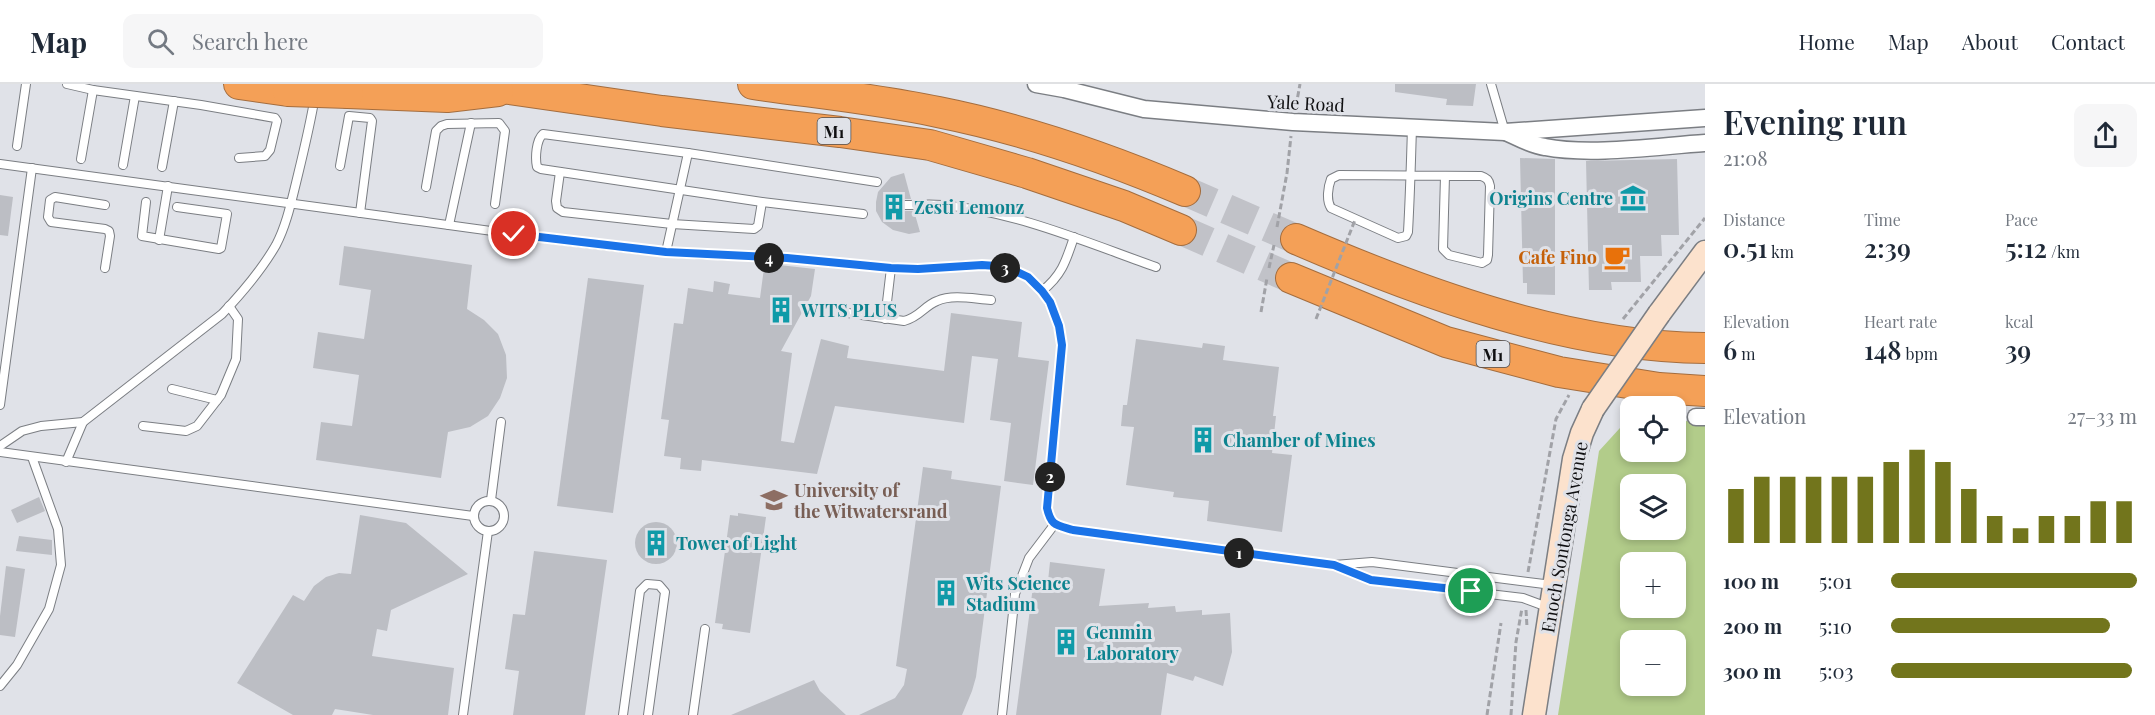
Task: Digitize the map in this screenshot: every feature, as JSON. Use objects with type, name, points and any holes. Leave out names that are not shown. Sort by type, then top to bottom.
[{"type":"highway","points":[[239,84],[288,91],[447,97],[510,89]]},
{"type":"highway","name":"M1","points":[[476,84],[662,111],[930,145],[1027,172],[1124,206],[1180,230]]},
{"type":"highway","name":"M1","points":[[753,84],[937,111],[1032,134],[1136,170],[1185,191]]},
{"type":"highway","name":"M1","points":[[1296,239],[1463,303],[1567,332],[1666,348],[1705,348]]},
{"type":"highway","name":"M1","points":[[1291,278],[1446,342],[1559,372],[1659,387],[1702,408]]},
{"type":"main road","name":"Enoch Sontonga Avenue","points":[[1534,715],[1574,459],[1582,433],[1593,409],[1705,252]]},
{"type":"street","name":"Yale Road","points":[[1036,84],[1064,88],[1144,109],[1293,122],[1505,132],[1705,118]]},
{"type":"street","name":"Yale Road","points":[[1505,132],[1529,143],[1567,150],[1705,143]]},
{"type":"lane","points":[[16,146],[26,84]]},
{"type":"lane","points":[[67,84],[275,118],[277,121],[270,150],[265,156],[239,158]]},
{"type":"lane","points":[[66,462],[83,422],[206,327],[256,276],[277,243],[290,204],[311,124],[317,84]]},
{"type":"lane","points":[[1491,84],[1505,132]]},
{"type":"lane","points":[[81,159],[93,90]]},
{"type":"lane","points":[[123,165],[135,96]]},
{"type":"lane","points":[[162,167],[174,101]]},
{"type":"lane","points":[[340,166],[349,116],[370,118],[372,121],[360,213]]},
{"type":"lane","points":[[449,225],[471,123]]},
{"type":"lane","points":[[426,187],[436,131],[441,126],[499,123],[505,131],[495,204]]},
{"type":"lane","points":[[1412,128],[1410,175],[1406,236],[1398,238],[1334,210],[1328,204],[1329,183],[1335,176],[1410,175],[1481,176],[1489,181],[1488,255],[1487,260],[1482,264],[1449,255],[1443,249],[1445,176]]},
{"type":"lane","points":[[862,214],[762,202],[537,167],[539,138],[543,134],[688,153],[877,182]]},
{"type":"lane","points":[[666,252],[688,153]]},
{"type":"lane","points":[[0,164],[666,252],[787,258],[891,268],[918,269],[982,265],[1013,270],[1028,277],[1042,291],[1050,302],[1059,326],[1062,345],[1047,508],[1054,525],[1073,530],[1334,565],[1372,562],[1555,585]]},
{"type":"lane","points":[[0,405],[32,168]]},
{"type":"lane","points":[[560,172],[556,201],[557,208],[563,212],[672,224],[754,229],[758,226],[762,202]]},
{"type":"lane","points":[[159,240],[168,186]]},
{"type":"lane","points":[[105,205],[52,198],[48,218],[51,222],[109,231],[105,268]]},
{"type":"lane","points":[[146,202],[142,236],[221,248],[227,214],[177,207]]},
{"type":"lane","points":[[905,205],[942,205],[984,212],[1074,237],[1156,267]]},
{"type":"lane","points":[[1042,291],[1064,268],[1074,237]]},
{"type":"lane","points":[[885,319],[891,268]]},
{"type":"lane","points":[[834,311],[904,321],[915,318],[935,301],[946,298],[990,300]]},
{"type":"lane","points":[[142,426],[186,431],[197,426],[217,400],[236,358],[238,319],[229,306]]},
{"type":"lane","points":[[172,389],[217,400]]},
{"type":"lane","points":[[0,446],[22,431],[41,426],[83,422]]},
{"type":"lane","points":[[491,500],[501,422]]},
{"type":"lane","points":[[0,452],[473,516]]},
{"type":"lane","points":[[0,686],[16,665],[49,609],[61,565],[58,529],[32,457]]},
{"type":"lane","points":[[491,500],[501,507],[504,516],[501,525],[493,531],[483,531],[476,525],[473,516],[476,507],[484,501],[491,500]]},
{"type":"lane","points":[[1002,715],[1015,594],[1022,570],[1054,525]]},
{"type":"lane","points":[[463,715],[488,531]]},
{"type":"lane","points":[[1334,565],[1371,580],[1523,597],[1551,608]]},
{"type":"lane","points":[[623,715],[640,591],[646,584],[659,585],[665,592],[648,715]]},
{"type":"lane","points":[[693,715],[705,629]]},
{"type":"path","points":[[1316,319],[1355,219]]},
{"type":"path","points":[[1487,715],[1501,623]]},
{"type":"green space","points":[[1686,421],[1705,423],[1705,715],[1558,715],[1599,451],[1620,428],[1620,462],[1686,462]]},
{"type":"building","points":[[1395,84],[1476,84],[1473,106],[1446,105],[1447,99],[1395,92]]},
{"type":"building","points":[[1520,158],[1555,159],[1555,295],[1527,294],[1527,283],[1523,283]]},
{"type":"building","name":"Origins Centre","points":[[1677,159],[1679,235],[1661,235],[1662,256],[1640,256],[1641,282],[1611,282],[1612,290],[1589,290],[1586,161]]},
{"type":"building","name":"Zesti Lemonz","points":[[904,173],[911,199],[902,199],[899,206],[902,211],[914,211],[920,232],[909,234],[893,230],[882,222],[876,211],[878,192],[891,177]]},
{"type":"building","points":[[0,195],[13,197],[8,236],[0,235]]},
{"type":"building","points":[[344,246],[472,265],[467,309],[484,320],[498,334],[506,355],[507,378],[500,398],[488,416],[470,427],[448,432],[441,478],[316,460],[321,422],[352,426],[359,375],[313,368],[318,332],[364,339],[371,290],[339,285]]},
{"type":"building","points":[[779,265],[815,269],[811,296],[781,351],[792,353],[781,441],[794,443],[821,339],[849,346],[847,358],[944,371],[951,313],[1022,322],[1018,357],[1049,361],[1033,485],[1004,481],[1011,423],[990,420],[998,359],[972,356],[964,423],[835,406],[817,474],[702,460],[701,471],[680,469],[681,458],[664,456],[669,420],[661,419],[674,323],[683,324],[688,288],[713,292],[714,281],[730,284],[728,294],[760,298],[764,268]]},
{"type":"building","points":[[588,278],[644,285],[613,513],[557,506]]},
{"type":"building","name":"Chamber of Mines","points":[[1136,339],[1202,348],[1203,343],[1225,346],[1223,360],[1279,367],[1273,416],[1276,416],[1272,453],[1292,455],[1282,532],[1207,521],[1209,501],[1173,497],[1174,492],[1126,485],[1134,427],[1121,426],[1123,405],[1127,405]]},
{"type":"building","name":"Wits Science Stadium","points":[[923,467],[952,471],[951,479],[1001,486],[976,677],[962,715],[859,715],[895,698],[904,685],[907,669],[896,666]]},
{"type":"building","points":[[39,497],[45,511],[17,523],[11,510]]},
{"type":"building","points":[[738,513],[766,517],[750,633],[722,629],[723,624],[715,623],[730,515],[738,516]]},
{"type":"building","points":[[360,515],[406,523],[468,574],[391,610],[387,631],[377,629],[372,656],[454,668],[448,715],[373,715],[335,709],[332,715],[293,715],[237,683],[293,595],[304,601],[314,586],[326,577],[339,573],[351,574]]},
{"type":"building","name":"Tower of Light","points":[[656,522],[671,528],[677,543],[671,558],[656,564],[641,558],[635,543],[641,528]]},
{"type":"building","points":[[19,536],[52,540],[52,555],[16,551]]},
{"type":"building","points":[[534,551],[607,560],[585,715],[513,715],[519,671],[505,669],[513,614],[525,615]]},
{"type":"building","points":[[1050,562],[1105,569],[1099,606],[1149,603],[1148,608],[1175,606],[1176,612],[1202,610],[1202,615],[1230,613],[1232,652],[1223,686],[1195,676],[1193,681],[1167,673],[1161,715],[1016,715],[1034,579],[1048,581]]},
{"type":"building","points":[[6,566],[25,569],[15,637],[0,635]]},
{"type":"building","points":[[814,680],[820,691],[846,715],[731,715]]},
{"type":"tunnel","points":[[1185,191],[1296,239]]},
{"type":"tunnel","points":[[1181,230],[1291,278]]},
{"type":"place","name":"Origins Centre","points":[[1633,198]]},
{"type":"place","name":"Zesti Lemonz","points":[[894,207]]},
{"type":"place","name":"Cafe Fino","points":[[1617,257]]},
{"type":"place","name":"WITS PLUS","points":[[781,310]]},
{"type":"place","name":"Chamber of Mines","points":[[1203,440]]},
{"type":"place","name":"University of the Witwatersrand","points":[[774,500]]},
{"type":"place","name":"Tower of Light","points":[[656,543]]},
{"type":"place","name":"Wits Science Stadium","points":[[946,593]]},
{"type":"place","name":"Genmin Laboratory","points":[[1066,642]]},
{"type":"route","points":[[514,234],[666,252],[787,258],[891,268],[918,269],[982,265],[1013,270],[1028,277],[1042,291],[1050,302],[1059,326],[1062,345],[1047,508],[1054,525],[1073,530],[1334,565],[1371,580],[1471,591]]}]
